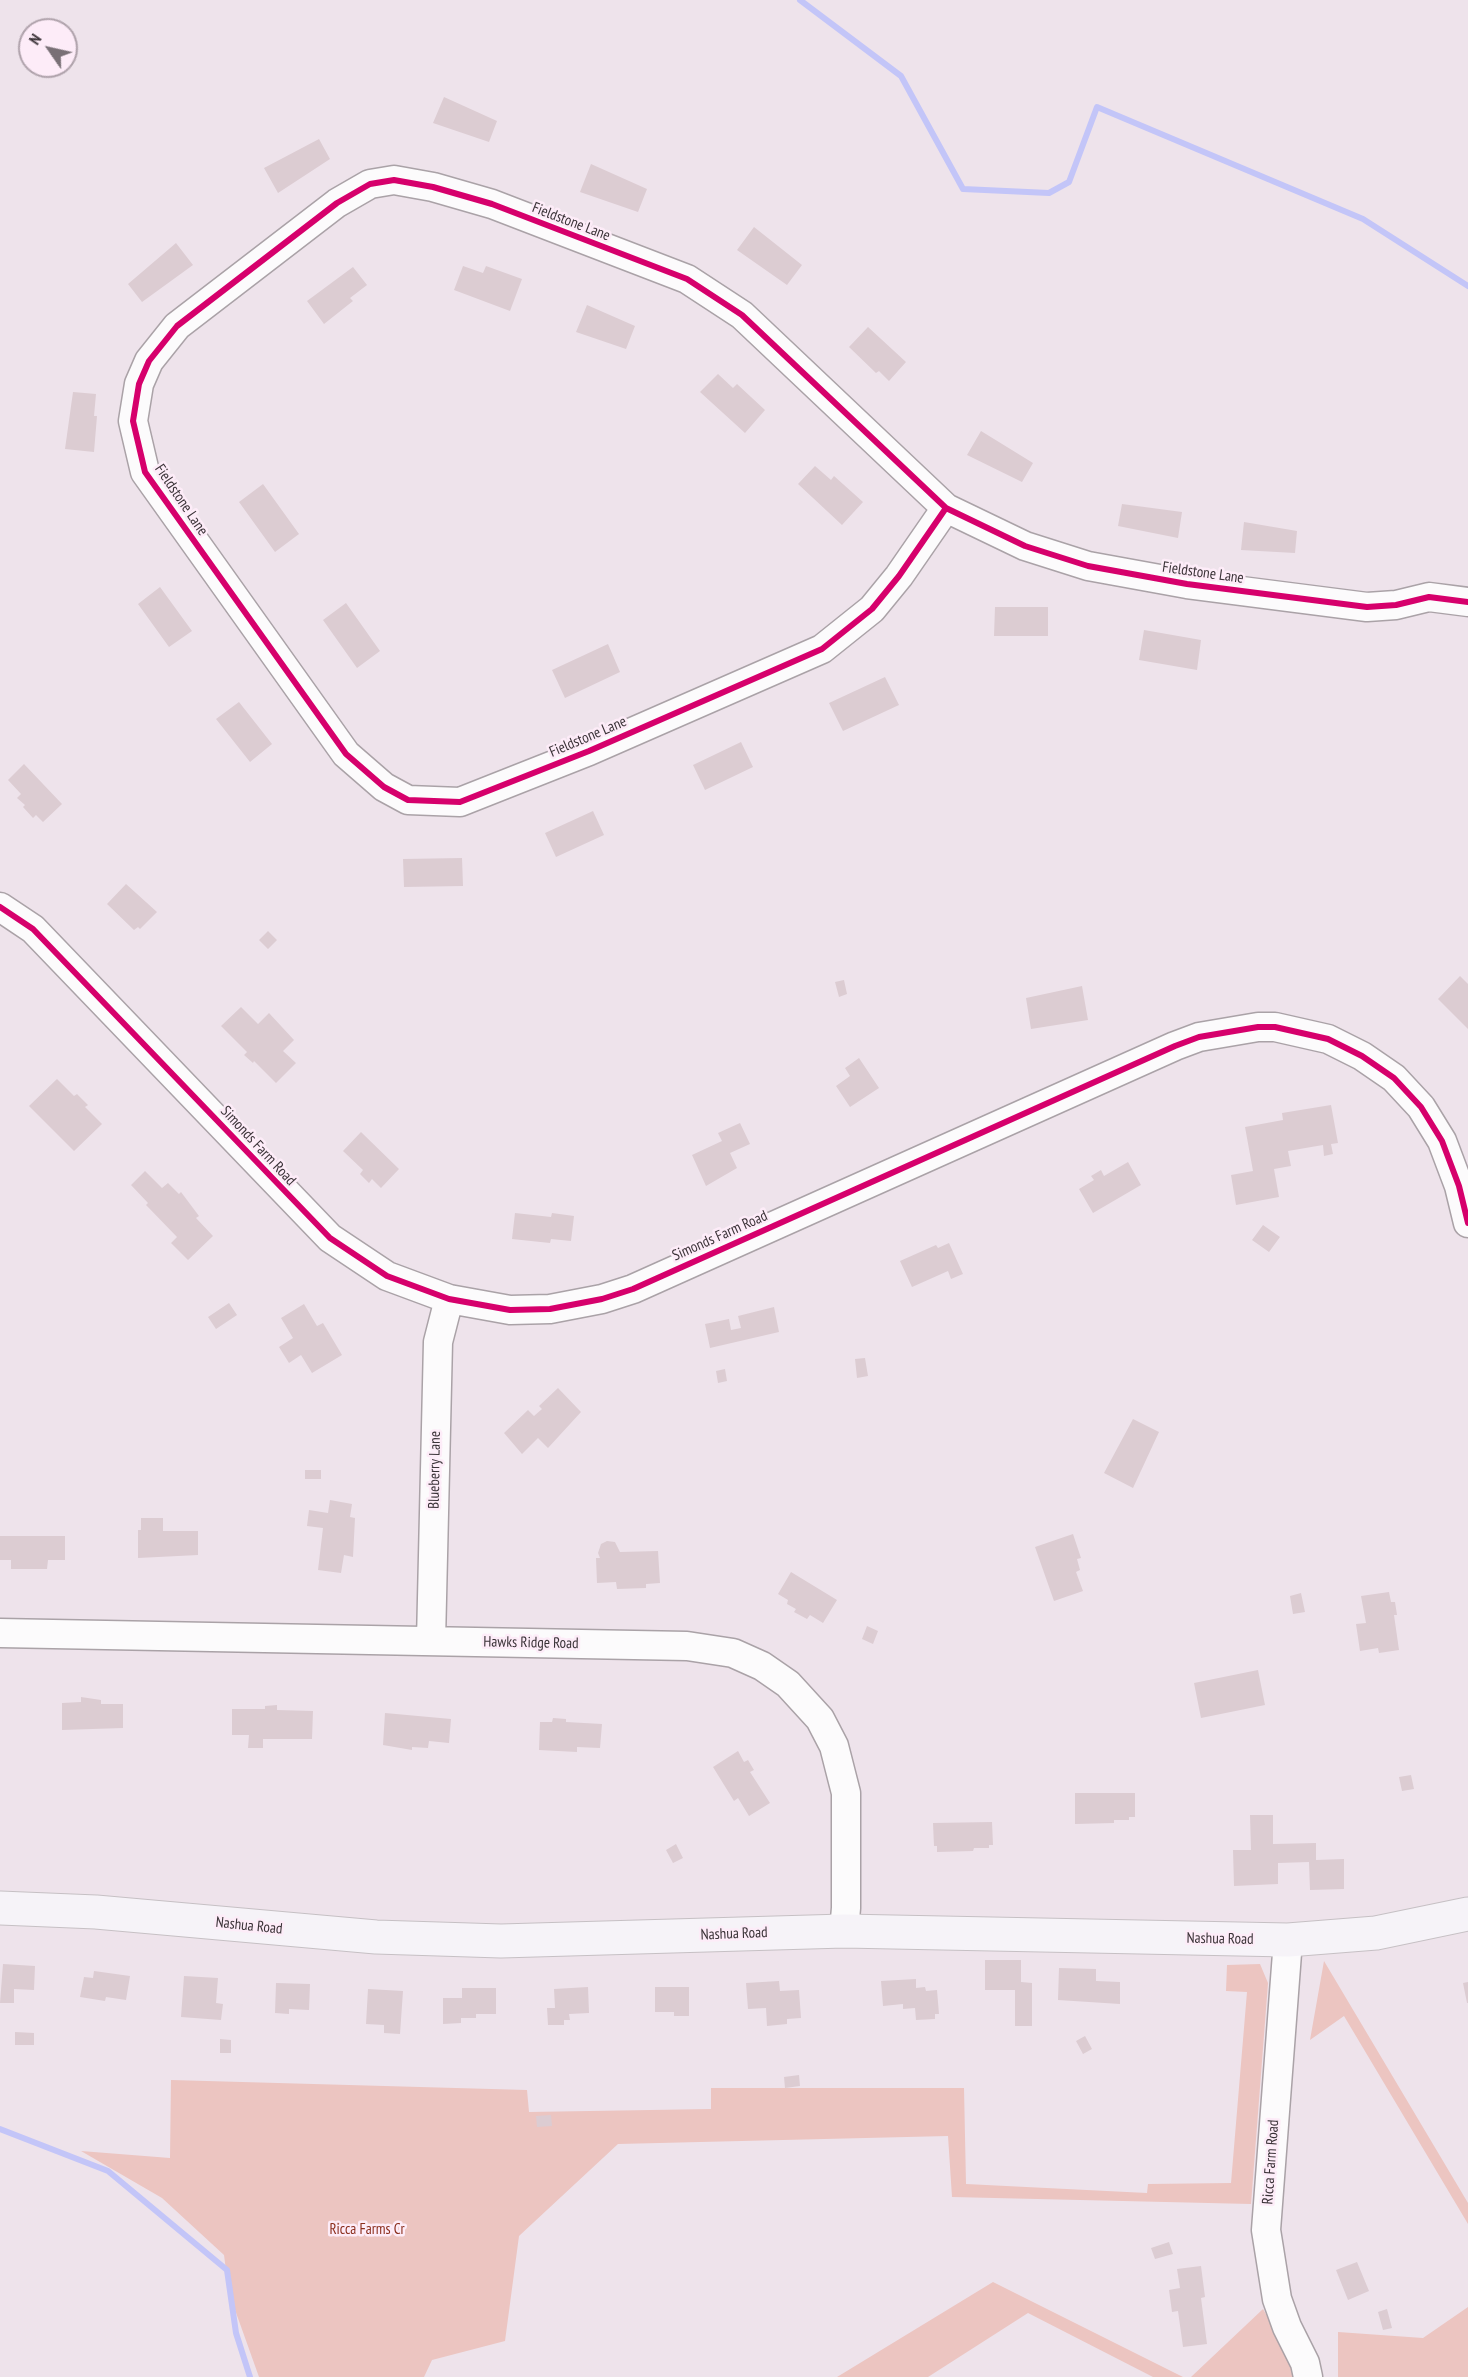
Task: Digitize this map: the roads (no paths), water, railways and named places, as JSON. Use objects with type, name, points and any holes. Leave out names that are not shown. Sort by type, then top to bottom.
[{"type":"main road","name":"Nashua Road","points":[[0,1908],[96,1912],[306,1932],[439,1940],[564,1940],[844,1931],[1288,1940],[1376,1933],[1468,1914]]},
{"type":"street","name":"Fieldstone Lane","points":[[946,508],[899,576],[872,609],[822,649],[589,751],[460,802],[408,800],[384,786],[346,754],[146,472],[133,421],[139,384],[149,361],[177,326],[337,203],[370,184],[394,180],[433,187],[492,204],[687,279],[742,315],[946,508],[1024,546],[1088,566],[1187,584],[1367,607],[1396,605],[1429,597],[1468,602]]},
{"type":"street","name":"Simonds Farm Road","points":[[0,906],[33,929],[330,1238],[387,1276],[449,1299],[510,1310],[550,1309],[602,1299],[633,1289],[1175,1046],[1234,1029],[1258,1027],[1294,1030],[1328,1039],[1362,1056],[1394,1078],[1421,1107],[1442,1141],[1459,1186],[1468,1223]]},
{"type":"street","name":"Blueberry Lane","points":[[431,1641],[438,1342],[449,1299]]},
{"type":"street","name":"Hawks Ridge Road","points":[[0,1633],[702,1647],[748,1659],[776,1674],[800,1694],[820,1719],[839,1761],[846,1808],[844,1931]]},
{"type":"street","name":"Ricca Farm Road","points":[[1288,1940],[1266,2230],[1277,2299],[1287,2327],[1305,2363],[1308,2377]]},
{"type":"waterway","points":[[800,0],[901,76],[963,189],[1049,193],[1069,182],[1097,107],[1363,219],[1468,286]]},
{"type":"waterway","points":[[0,2129],[108,2171],[227,2270],[236,2333],[250,2377]]},
{"type":"park label","name":"Ricca Farms Cr","points":[[367,2230]]}]
